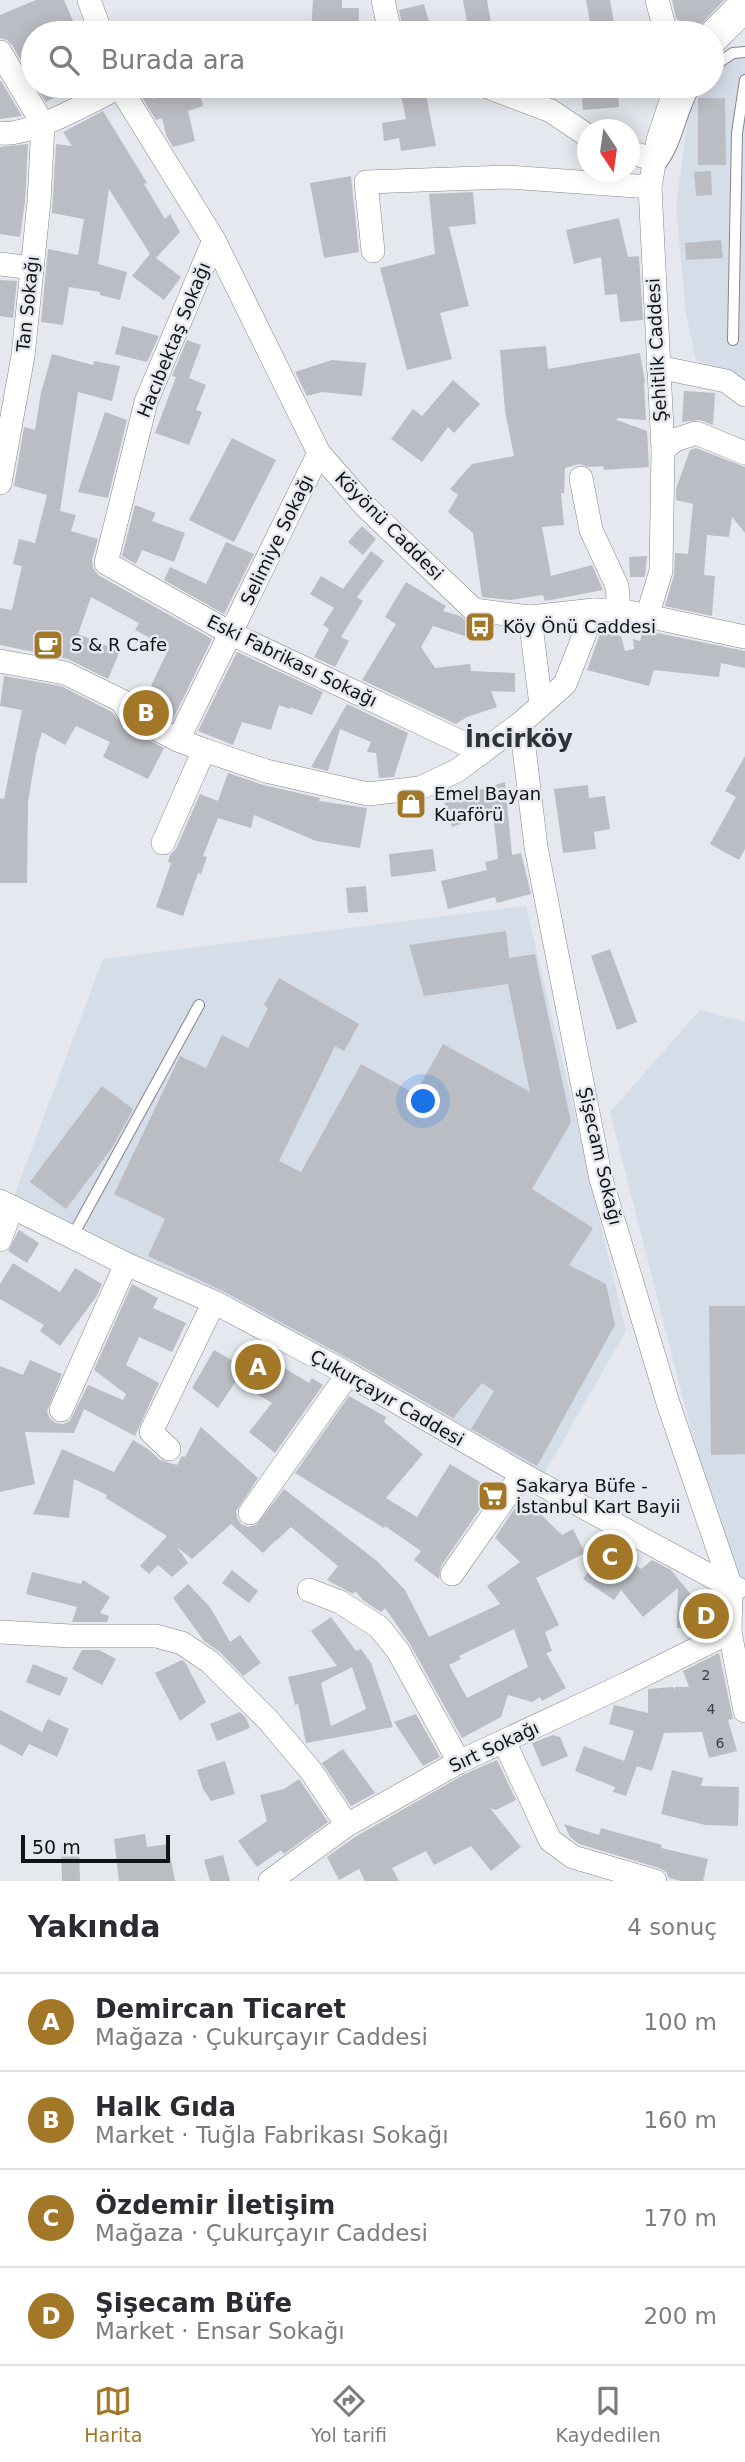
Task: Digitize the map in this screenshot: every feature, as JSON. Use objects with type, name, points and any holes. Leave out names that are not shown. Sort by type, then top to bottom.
[{"type":"main road","points":[[724,26],[745,5]]},
{"type":"street","points":[[89,0],[97,21]]},
{"type":"street","points":[[383,0],[387,21]]},
{"type":"street","points":[[657,0],[663,21]]},
{"type":"street","points":[[0,52],[21,87]]},
{"type":"street","points":[[27,98],[43,124]]},
{"type":"street","points":[[0,133],[9,134],[43,124],[96,98]]},
{"type":"street","name":"Köyönü Caddesi","points":[[127,98],[214,240],[320,453],[366,507],[474,610],[530,617],[619,610],[745,636]]},
{"type":"street","points":[[517,98],[551,111],[577,129]]},
{"type":"street","name":"Şehitlik Caddesi","points":[[647,617],[661,571],[663,450],[652,174],[658,140],[672,98]]},
{"type":"street","name":"Tan Sokağı","points":[[0,483],[23,356],[39,202],[43,124]]},
{"type":"street","points":[[640,163],[652,174]]},
{"type":"street","points":[[373,251],[366,182],[652,174]]},
{"type":"street","name":"Hacıbektaş Sokağı","points":[[106,563],[146,402],[214,240]]},
{"type":"street","points":[[0,264],[32,268]]},
{"type":"street","points":[[658,367],[726,380],[745,395]]},
{"type":"street","points":[[663,450],[675,440],[696,433],[745,453]]},
{"type":"street","name":"Selimiye Sokağı","points":[[178,740],[320,453]]},
{"type":"street","points":[[582,478],[591,530],[617,586],[619,610]]},
{"type":"street","name":"Eski Fabrikası Sokağı","points":[[106,563],[232,634],[482,751]]},
{"type":"street","points":[[0,661],[65,673],[122,701],[130,715],[204,750],[266,771],[369,794],[420,788],[458,770],[521,723],[565,684],[594,610]]},
{"type":"street","points":[[530,617],[541,705]]},
{"type":"street","name":"Şişecam Sokağı","points":[[521,723],[536,847],[601,1179],[668,1403],[738,1588]]},
{"type":"street","points":[[163,843],[204,750]]},
{"type":"street","points":[[0,1240],[6,1204]]},
{"type":"street","name":"Çukurçayır Caddesi","points":[[6,1204],[126,1264],[214,1302],[348,1374],[522,1474],[738,1588]]},
{"type":"street","points":[[61,1409],[126,1264]]},
{"type":"street","points":[[169,1449],[152,1432],[214,1302]]},
{"type":"street","points":[[250,1513],[348,1374]]},
{"type":"street","points":[[453,1574],[522,1474]]},
{"type":"street","points":[[738,1588],[730,1632],[745,1711]]},
{"type":"street","points":[[309,1590],[340,1602],[379,1627],[398,1651],[459,1762]]},
{"type":"street","points":[[0,1632],[61,1636],[156,1636],[182,1643],[210,1662],[269,1721],[311,1771],[347,1825]]},
{"type":"street","name":"Sırt Sokağı","points":[[270,1881],[347,1825],[459,1762],[730,1632]]},
{"type":"street","points":[[504,1741],[550,1840],[573,1857],[655,1881]]},
{"type":"lane","points":[[724,59],[733,53],[745,52]]},
{"type":"lane","points":[[733,340],[737,133],[745,80]]},
{"type":"lane","points":[[652,174],[668,156],[689,98]]},
{"type":"lane","points":[[72,1237],[199,1005]]},
{"type":"shaded area","points":[[745,45],[745,384],[696,360],[686,314],[676,206],[689,109],[697,98],[724,98],[724,64]]},
{"type":"shaded area","points":[[526,906],[626,1331],[541,1479],[13,1199],[103,959]]},
{"type":"shaded area","points":[[700,1010],[745,1022],[745,1592],[732,1591],[610,1112]]},
{"type":"building","points":[[36,0],[64,0],[73,21],[21,21],[21,60],[12,45],[0,38],[0,15]]},
{"type":"building","points":[[313,0],[342,0],[342,8],[359,8],[358,21],[312,21]]},
{"type":"building","points":[[463,0],[487,0],[491,21],[467,21]]},
{"type":"building","points":[[586,0],[610,0],[614,21],[590,21]]},
{"type":"building","points":[[672,0],[724,0],[704,21],[679,21],[676,18]]},
{"type":"building","points":[[424,4],[429,21],[401,21],[399,10]]},
{"type":"building","points":[[1,81],[22,116],[0,119]]},
{"type":"building","points":[[142,98],[201,98],[203,106],[188,111],[195,141],[173,147],[166,135],[162,118],[156,120]]},
{"type":"building","points":[[402,98],[427,98],[436,146],[401,151],[399,138],[384,141],[382,123],[406,119]]},
{"type":"building","points":[[582,98],[619,98],[619,107],[583,110]]},
{"type":"building","points":[[698,98],[725,98],[726,165],[698,165]]},
{"type":"building","points":[[103,111],[147,183],[144,184],[165,219],[170,214],[180,232],[156,258],[181,277],[164,300],[132,276],[150,254],[109,189],[98,264],[127,272],[120,300],[100,295],[100,292],[69,287],[63,325],[41,322],[48,249],[78,255],[84,219],[52,213],[56,144],[72,146],[63,132]]},
{"type":"building","points":[[28,144],[20,237],[0,234],[0,147]]},
{"type":"building","points":[[711,171],[712,195],[696,196],[694,172]]},
{"type":"building","points":[[351,176],[359,252],[324,258],[310,183]]},
{"type":"building","points":[[473,192],[476,224],[449,227],[469,306],[440,313],[452,359],[407,370],[380,268],[435,254],[429,194]]},
{"type":"building","points":[[619,218],[628,257],[639,256],[643,320],[620,322],[617,294],[605,295],[601,257],[574,264],[566,230]]},
{"type":"building","points":[[721,240],[723,258],[686,260],[685,243]]},
{"type":"building","points":[[0,280],[17,281],[13,318],[0,316]]},
{"type":"building","points":[[122,326],[159,336],[147,362],[115,354]]},
{"type":"building","points":[[187,340],[201,345],[189,378],[206,385],[196,410],[202,412],[189,445],[155,433],[176,377],[172,376]]},
{"type":"building","points":[[546,346],[548,369],[640,353],[645,382],[646,420],[617,420],[647,431],[649,467],[604,470],[603,466],[589,467],[579,464],[565,468],[564,493],[561,493],[564,525],[542,527],[551,576],[592,565],[603,590],[545,601],[543,595],[510,600],[482,597],[473,533],[448,512],[458,495],[450,489],[472,464],[514,456],[505,411],[500,350]]},
{"type":"building","points":[[52,354],[93,365],[94,361],[120,366],[112,401],[78,392],[60,511],[76,515],[71,531],[98,539],[92,560],[98,575],[212,639],[172,721],[142,705],[169,648],[135,630],[139,623],[91,597],[78,634],[120,651],[108,679],[68,659],[0,645],[0,608],[12,610],[22,566],[13,564],[19,539],[35,543],[47,495],[14,486],[24,427],[35,430],[41,393]]},
{"type":"building","points":[[332,360],[366,363],[362,396],[322,392],[307,396],[295,372]]},
{"type":"building","points":[[453,380],[480,404],[454,433],[448,427],[422,462],[391,439],[413,409],[422,416]]},
{"type":"building","points":[[684,391],[715,393],[713,425],[700,420],[682,422]]},
{"type":"building","points":[[105,412],[127,420],[108,498],[78,492]]},
{"type":"building","points":[[232,438],[276,460],[234,542],[189,520]]},
{"type":"building","points":[[696,448],[745,467],[745,533],[732,517],[729,537],[707,535],[704,575],[715,576],[712,616],[665,606],[674,575],[675,553],[688,554],[693,504],[676,500],[676,489],[690,450]]},
{"type":"building","points":[[135,505],[156,513],[152,521],[185,533],[174,562],[142,550],[136,564],[122,556]]},
{"type":"building","points":[[362,526],[376,539],[363,555],[348,542]]},
{"type":"building","points":[[226,542],[254,554],[224,614],[164,580],[170,567],[206,584]]},
{"type":"building","points":[[371,551],[384,561],[357,597],[363,601],[341,637],[349,641],[335,667],[314,657],[329,629],[323,625],[334,608],[310,594],[321,576],[343,589]]},
{"type":"building","points":[[647,556],[645,577],[630,577],[629,557]]},
{"type":"building","points":[[406,582],[446,606],[443,611],[460,616],[472,624],[468,637],[433,626],[421,647],[435,668],[470,664],[471,671],[515,673],[515,692],[491,691],[497,707],[467,717],[456,724],[362,680],[396,624],[385,617]]},
{"type":"building","points":[[643,630],[745,651],[745,668],[721,663],[719,677],[654,670],[649,686],[587,670],[601,631],[621,636],[625,651],[634,649],[633,639],[640,641]]},
{"type":"building","points":[[237,652],[323,692],[312,715],[279,705],[271,730],[242,722],[233,745],[198,731]]},
{"type":"building","points":[[4,676],[61,686],[112,712],[124,727],[164,748],[148,779],[103,757],[110,742],[76,726],[65,745],[42,732],[28,802],[27,883],[0,883],[0,798],[4,799],[22,710],[0,706]]},
{"type":"building","points":[[347,704],[408,733],[394,777],[379,778],[376,753],[367,752],[371,742],[340,729],[328,771],[311,767]]},
{"type":"building","points":[[745,756],[745,849],[739,860],[710,844],[736,797],[725,791]]},
{"type":"building","points":[[228,773],[263,785],[320,798],[319,801],[367,808],[360,848],[316,841],[254,815],[251,828],[218,818],[203,856],[207,857],[201,874],[198,873],[183,916],[156,907],[171,863],[168,862],[170,855],[176,849],[200,794],[218,801]]},
{"type":"building","points":[[505,782],[512,855],[521,853],[531,894],[497,903],[495,897],[448,909],[441,881],[487,870],[485,862],[498,859],[493,813],[452,827],[444,801]]},
{"type":"building","points":[[588,785],[589,798],[605,796],[610,829],[594,832],[596,849],[563,853],[554,789]]},
{"type":"building","points":[[433,849],[436,871],[391,877],[389,854]]},
{"type":"building","points":[[366,886],[368,912],[348,913],[346,888]]},
{"type":"building","points":[[506,931],[509,958],[535,954],[571,1122],[532,1189],[593,1228],[569,1265],[606,1284],[615,1325],[537,1466],[471,1429],[494,1391],[482,1383],[453,1418],[221,1290],[148,1256],[165,1219],[114,1194],[180,1056],[206,1068],[222,1035],[248,1048],[268,1008],[264,1005],[279,978],[359,1024],[344,1051],[335,1046],[279,1161],[301,1172],[361,1064],[415,1094],[443,1044],[530,1092],[508,984],[424,996],[409,945]]},
{"type":"building","points":[[610,949],[637,1022],[617,1030],[591,956]]},
{"type":"building","points":[[102,1086],[133,1109],[112,1148],[66,1209],[30,1182]]},
{"type":"building","points":[[19,1230],[39,1243],[27,1263],[8,1251]]},
{"type":"building","points":[[13,1263],[60,1292],[75,1268],[102,1284],[96,1297],[60,1346],[40,1331],[44,1325],[0,1299],[0,1284]]},
{"type":"building","points":[[132,1284],[158,1298],[153,1308],[186,1323],[172,1352],[139,1337],[126,1365],[159,1383],[135,1436],[84,1409],[74,1433],[25,1432],[35,1484],[0,1492],[0,1366],[23,1375],[30,1360],[62,1374],[47,1411],[50,1419],[56,1423],[70,1421],[88,1385],[123,1400],[126,1394],[94,1370]]},
{"type":"building","points":[[709,1306],[745,1306],[745,1454],[711,1455]]},
{"type":"building","points":[[252,1348],[309,1383],[312,1378],[323,1385],[275,1453],[249,1432],[272,1403],[236,1381],[218,1408],[192,1388],[214,1350],[242,1366]]},
{"type":"building","points":[[349,1396],[386,1417],[384,1422],[423,1454],[386,1498],[417,1517],[450,1464],[493,1490],[441,1566],[439,1579],[414,1560],[421,1551],[385,1526],[384,1528],[295,1473]]},
{"type":"building","points":[[201,1427],[258,1478],[236,1511],[241,1524],[248,1527],[256,1525],[284,1489],[377,1561],[405,1590],[429,1637],[500,1604],[487,1586],[520,1562],[495,1538],[517,1505],[521,1507],[527,1501],[562,1535],[573,1529],[585,1553],[536,1578],[559,1625],[545,1632],[552,1651],[546,1653],[566,1688],[542,1701],[540,1697],[532,1702],[508,1695],[501,1717],[462,1738],[410,1644],[385,1608],[381,1612],[364,1601],[355,1591],[353,1594],[327,1580],[338,1566],[291,1527],[276,1541],[273,1539],[275,1541],[263,1553],[231,1524],[192,1559],[177,1547],[188,1563],[172,1577],[158,1565],[149,1574],[140,1566],[167,1536],[106,1498],[107,1495],[74,1479],[69,1518],[33,1514],[62,1449],[114,1472],[133,1440],[160,1460],[177,1465],[182,1456],[185,1457]],"holes":[[[514,1629],[528,1667],[467,1698],[449,1665],[461,1659],[459,1656]]]},
{"type":"building","points":[[607,1545],[641,1569],[652,1560],[671,1570],[692,1596],[710,1597],[709,1627],[677,1628],[678,1588],[643,1617],[621,1590],[614,1600],[583,1579]]},
{"type":"building","points":[[232,1570],[258,1591],[249,1603],[222,1583]]},
{"type":"building","points":[[32,1572],[81,1584],[83,1580],[110,1597],[100,1613],[109,1616],[107,1622],[72,1622],[77,1607],[26,1594]]},
{"type":"building","points":[[188,1584],[210,1607],[230,1642],[240,1635],[261,1663],[243,1676],[220,1652],[204,1641],[173,1598]]},
{"type":"building","points":[[331,1617],[356,1651],[361,1649],[371,1663],[393,1727],[306,1743],[298,1704],[295,1705],[288,1677],[337,1666],[311,1631]],"holes":[[[352,1667],[366,1709],[331,1726],[321,1683]]]},
{"type":"building","points":[[82,1650],[99,1650],[116,1659],[102,1685],[72,1669]]},
{"type":"building","points":[[719,1653],[733,1719],[728,1720],[737,1751],[709,1758],[702,1732],[664,1733],[652,1771],[637,1766],[626,1796],[613,1792],[615,1787],[575,1771],[584,1746],[624,1761],[634,1731],[609,1724],[614,1705],[648,1713],[648,1689],[673,1687],[675,1690],[675,1687],[689,1687],[683,1671]]},
{"type":"building","points":[[182,1660],[206,1702],[180,1721],[155,1673]]},
{"type":"building","points":[[33,1664],[68,1678],[60,1696],[26,1682]]},
{"type":"building","points":[[0,1710],[42,1732],[48,1719],[69,1729],[57,1757],[29,1744],[22,1756],[0,1744]]},
{"type":"building","points":[[240,1712],[250,1728],[217,1741],[210,1724]]},
{"type":"building","points":[[416,1714],[440,1757],[423,1766],[394,1722]]},
{"type":"building","points":[[553,1735],[560,1737],[568,1756],[542,1767],[532,1743]]},
{"type":"building","points":[[343,1749],[375,1793],[351,1806],[322,1763]]},
{"type":"building","points":[[497,1760],[516,1800],[496,1810],[490,1808],[521,1847],[491,1871],[471,1846],[434,1865],[426,1851],[392,1868],[399,1881],[365,1881],[359,1869],[339,1880],[327,1857],[355,1837],[465,1774]]},
{"type":"building","points":[[225,1761],[235,1794],[211,1801],[203,1789],[197,1770]]},
{"type":"building","points":[[672,1770],[703,1778],[701,1786],[739,1787],[738,1826],[705,1825],[661,1814]]},
{"type":"building","points":[[299,1779],[328,1822],[284,1854],[281,1850],[257,1867],[238,1841],[267,1821],[260,1795],[284,1789]]},
{"type":"building","points":[[564,1824],[599,1835],[601,1828],[662,1845],[661,1848],[708,1859],[703,1881],[669,1878],[666,1872],[659,1868],[579,1844],[570,1837]]},
{"type":"building","points":[[145,1834],[147,1847],[168,1844],[175,1881],[119,1881],[114,1839]]},
{"type":"building","points":[[61,1846],[79,1846],[80,1881],[62,1881]]},
{"type":"building","points":[[223,1855],[230,1881],[210,1881],[204,1860]]},
{"type":"place","name":"Köy Önü Caddesi","points":[[480,627]]},
{"type":"place","name":"S & R Cafe","points":[[48,645]]},
{"type":"place","name":"Halk Gıda","points":[[146,713]]},
{"type":"place","name":"Emel Bayan Kuaförü","points":[[411,804]]},
{"type":"place","name":"Demircan Ticaret","points":[[258,1367]]},
{"type":"place","name":"Sakarya Büfe - İstanbul Kart Bayii","points":[[493,1496]]},
{"type":"place","name":"Özdemir İletişim","points":[[610,1557]]},
{"type":"place","name":"Şişecam Büfe","points":[[706,1616]]},
{"type":"district","name":"İncirköy","points":[[519,739]]}]
